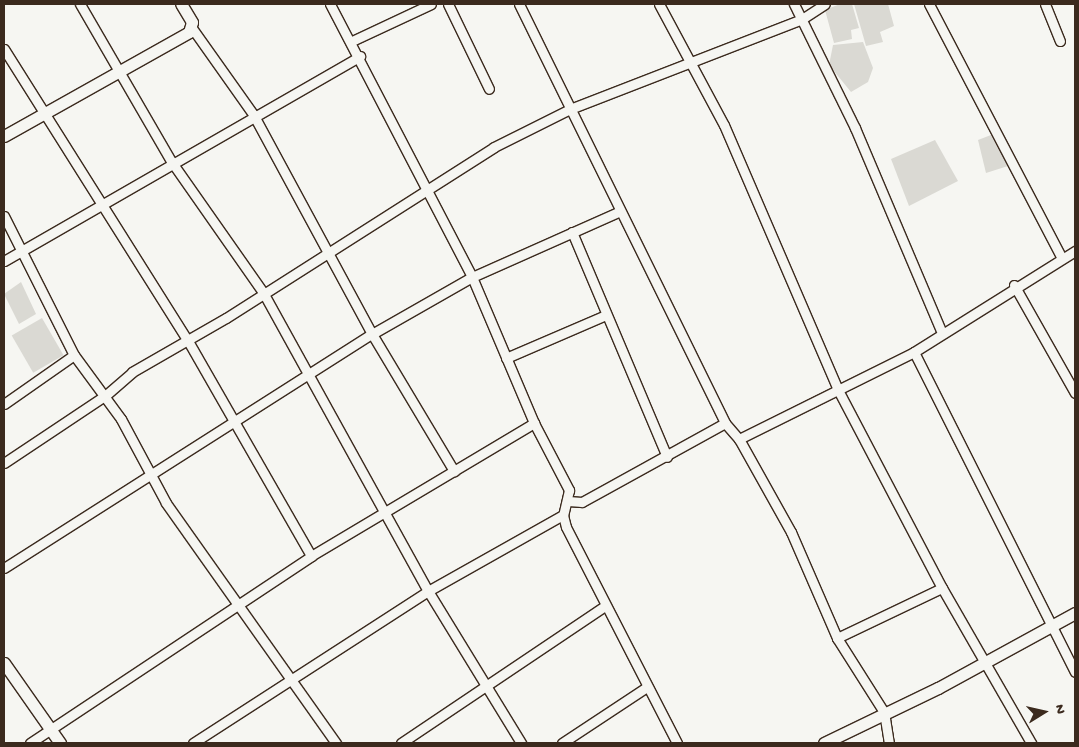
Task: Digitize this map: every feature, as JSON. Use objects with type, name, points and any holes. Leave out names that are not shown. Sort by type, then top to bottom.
[{"type":"street","points":[[80,4],[171,161],[264,294],[428,591],[484,688],[522,743]]},
{"type":"street","points":[[181,4],[192,28],[252,114],[372,334],[454,471]]},
{"type":"street","points":[[193,743],[289,677],[428,591],[563,515],[568,501],[569,490],[534,423],[472,277],[360,56],[330,4]]},
{"type":"street","points":[[352,42],[430,4]]},
{"type":"street","points":[[448,4],[489,89]]},
{"type":"street","points":[[519,4],[725,424],[739,439],[791,532],[837,638],[884,712],[889,743]]},
{"type":"street","points":[[659,4],[693,64],[749,181],[837,388],[942,588],[987,662],[1031,743]]},
{"type":"street","points":[[794,4],[855,128],[941,331]]},
{"type":"street","points":[[4,463],[106,396],[132,372],[188,341],[264,294],[327,250],[426,187],[570,109],[693,64],[802,19],[825,4]]},
{"type":"street","points":[[929,4],[1062,258]]},
{"type":"street","points":[[1045,4],[1060,41]]},
{"type":"street","points":[[4,136],[120,72],[192,28]]},
{"type":"street","points":[[4,49],[188,341],[311,556]]},
{"type":"street","points":[[4,261],[252,114],[360,56]]},
{"type":"street","points":[[4,568],[309,376],[372,334],[472,277],[620,211]]},
{"type":"street","points":[[4,216],[74,355],[106,396],[150,477],[336,743]]},
{"type":"street","points":[[572,232],[667,457]]},
{"type":"street","points":[[739,439],[837,388],[914,352],[941,331],[1014,285],[1075,251]]},
{"type":"street","points":[[1014,285],[1075,393]]},
{"type":"street","points":[[506,358],[606,315]]},
{"type":"street","points":[[914,352],[1075,672]]},
{"type":"street","points":[[4,404],[74,355]]},
{"type":"street","points":[[30,743],[311,556],[534,423]]},
{"type":"street","points":[[568,501],[582,502],[725,424]]},
{"type":"street","points":[[563,515],[605,606],[677,743]]},
{"type":"street","points":[[837,638],[942,588]]},
{"type":"street","points":[[401,743],[605,606]]},
{"type":"street","points":[[824,743],[987,662],[1075,613]]},
{"type":"street","points":[[4,663],[60,743]]},
{"type":"street","points":[[562,743],[647,687]]},
{"type":"shaded area","points":[[840,4],[852,4],[859,28],[851,30],[852,39],[834,43],[825,10]]},
{"type":"shaded area","points":[[854,4],[888,4],[894,26],[880,32],[883,42],[866,46]]},
{"type":"shaded area","points":[[863,42],[873,68],[868,82],[851,92],[829,65],[833,45]]},
{"type":"shaded area","points":[[991,135],[1008,166],[986,173],[978,140]]},
{"type":"shaded area","points":[[935,140],[958,181],[909,206],[891,159]]},
{"type":"shaded area","points":[[21,282],[36,314],[19,324],[4,294]]},
{"type":"shaded area","points":[[42,318],[64,355],[33,373],[12,336]]}]
